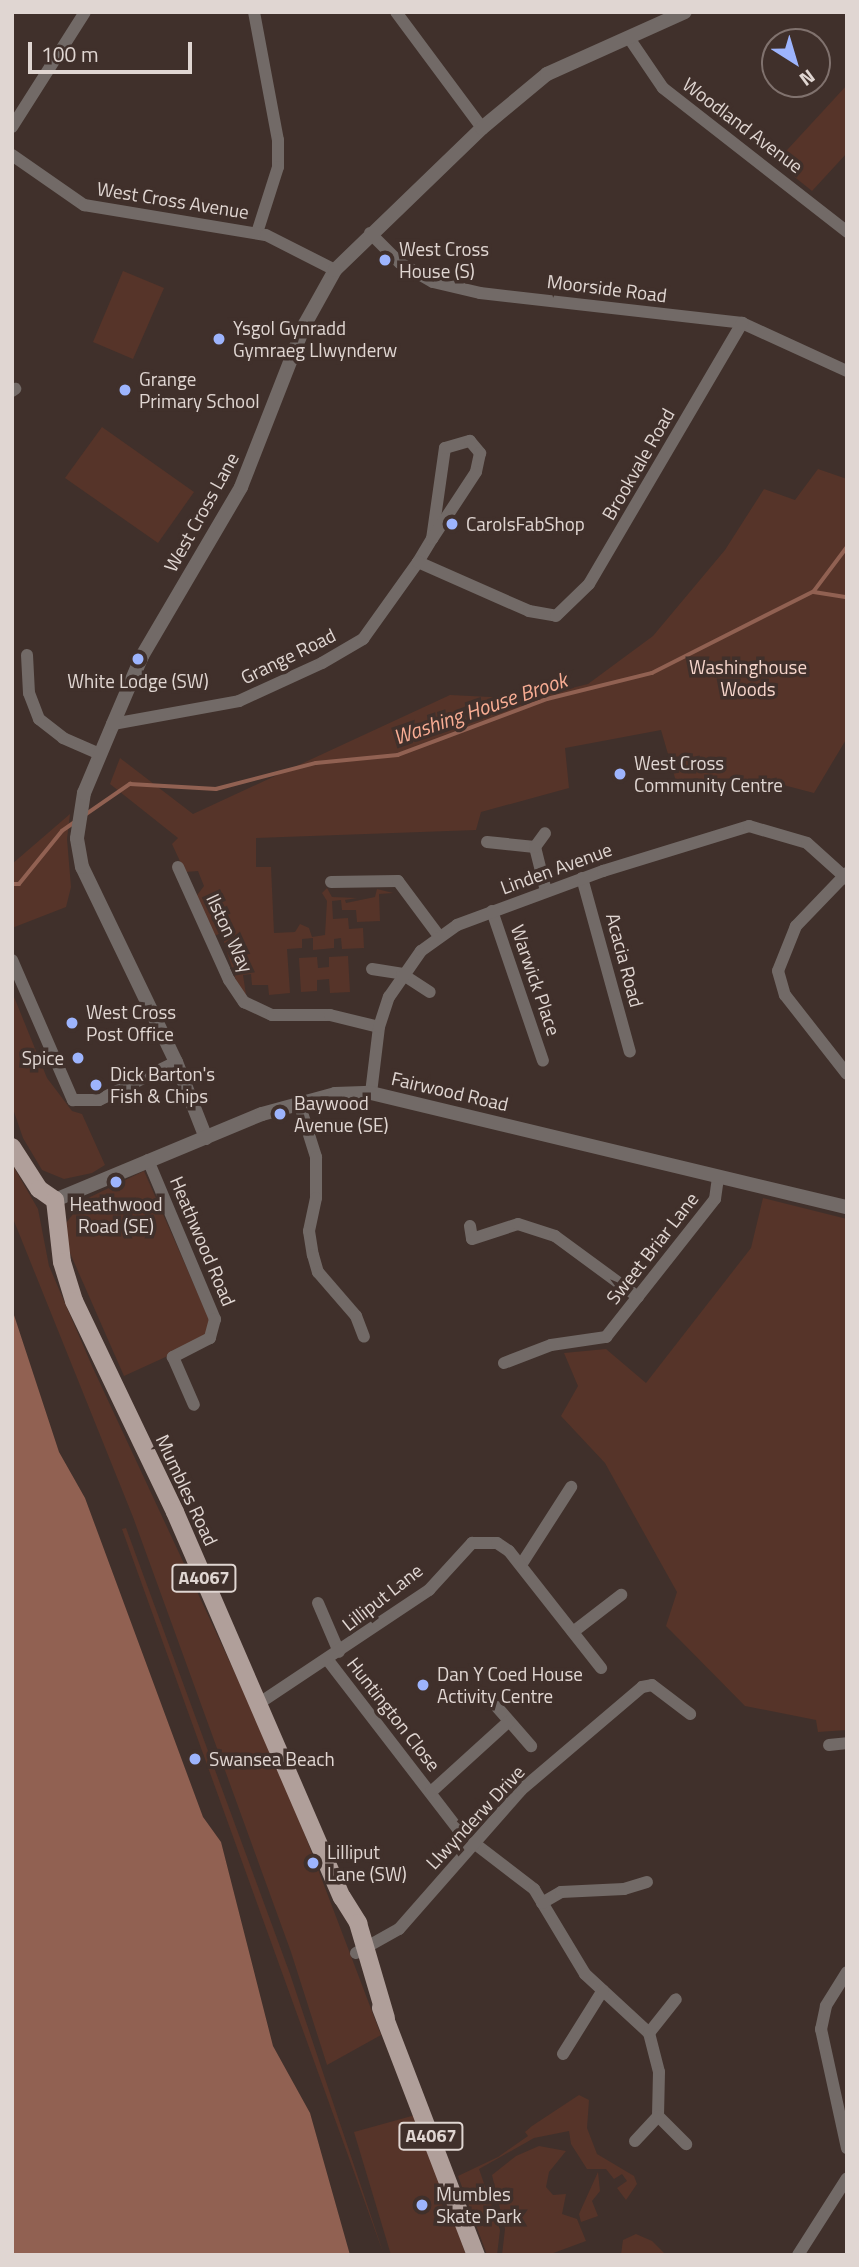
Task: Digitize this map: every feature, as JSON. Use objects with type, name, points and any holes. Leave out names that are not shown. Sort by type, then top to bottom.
[{"type":"main road","points":[[12,1147],[39,1189],[55,1200]]},
{"type":"main road","name":"Mumbles Road","points":[[55,1200],[62,1262],[74,1301],[175,1512],[342,1897],[476,2255]]},
{"type":"street","points":[[12,127],[85,12]]},
{"type":"street","points":[[254,12],[278,140],[278,167],[257,233]]},
{"type":"street","points":[[396,12],[482,128]]},
{"type":"street","name":"West Cross Lane","points":[[206,1138],[176,1062],[84,873],[78,838],[83,798],[100,754],[142,656],[241,487],[305,324],[335,270],[370,233],[482,128],[547,74],[685,12]]},
{"type":"street","name":"Woodland Avenue","points":[[629,38],[663,88],[847,232]]},
{"type":"street","name":"West Cross Avenue","points":[[12,155],[84,205],[257,233],[335,270]]},
{"type":"street","name":"Moorside Road","points":[[370,233],[400,263],[433,282],[480,293],[742,323],[847,371]]},
{"type":"street","name":"Brookvale Road","points":[[418,562],[529,611],[556,616],[589,584],[742,323]]},
{"type":"street","name":"Grange Road","points":[[113,724],[239,701],[323,663],[363,639],[418,562],[476,472],[480,453],[470,441],[445,448],[432,539]]},
{"type":"street","points":[[27,655],[29,693],[39,719],[63,738],[100,754]]},
{"type":"street","name":"Linden Avenue","points":[[371,1093],[379,1027],[402,974],[439,936],[492,911],[582,878],[749,826],[807,843],[846,876]]},
{"type":"street","points":[[545,833],[535,847],[546,891]]},
{"type":"street","points":[[487,842],[535,847]]},
{"type":"street","name":"Ilston Way","points":[[178,867],[229,980],[244,1002],[272,1015],[330,1015],[379,1027]]},
{"type":"street","points":[[846,876],[796,926],[782,950],[778,971],[785,995],[847,1074]]},
{"type":"street","name":"Acacia Road","points":[[582,878],[630,1052]]},
{"type":"street","points":[[331,883],[398,880],[439,936]]},
{"type":"street","name":"Warwick Place","points":[[492,911],[542,1061]]},
{"type":"street","points":[[12,960],[73,1100],[89,1103],[122,1091],[176,1062]]},
{"type":"street","points":[[372,969],[402,974],[430,992]]},
{"type":"street","name":"Fairwood Road","points":[[55,1200],[148,1160],[299,1103],[335,1094],[371,1093],[847,1207]]},
{"type":"street","points":[[299,1103],[316,1157],[316,1198],[309,1231],[313,1255],[318,1272],[356,1316],[364,1337]]},
{"type":"street","name":"Heathwood Road","points":[[148,1160],[216,1326],[203,1343],[169,1359],[194,1405]]},
{"type":"street","name":"Sweet Briar Lane","points":[[504,1363],[551,1345],[606,1337],[715,1199],[718,1178]]},
{"type":"street","points":[[470,1226],[472,1239],[519,1224],[555,1236],[638,1297]]},
{"type":"street","points":[[521,1565],[571,1487]]},
{"type":"street","name":"Lilliput Lane","points":[[258,1704],[340,1653],[429,1590],[472,1543],[497,1542],[521,1565],[601,1668]]},
{"type":"street","points":[[573,1632],[621,1595]]},
{"type":"street","points":[[318,1604],[340,1653]]},
{"type":"street","name":"Huntington Close","points":[[327,1659],[458,1829]]},
{"type":"street","name":"Llwynderw Drive","points":[[361,1950],[399,1929],[521,1790],[642,1687],[652,1685],[690,1714]]},
{"type":"street","points":[[497,1707],[531,1746]]},
{"type":"street","name":"Huntington Close","points":[[431,1792],[509,1721]]},
{"type":"street","points":[[829,1745],[847,1743]]},
{"type":"street","points":[[474,1843],[525,1879],[542,1903],[570,1954],[603,1990],[649,2033],[659,2072],[658,2116],[635,2141]]},
{"type":"street","points":[[542,1903],[569,1890],[624,1889],[647,1882]]},
{"type":"street","points":[[847,1972],[826,2006],[821,2029],[847,2148]]},
{"type":"street","points":[[563,2054],[603,1990]]},
{"type":"street","points":[[649,2033],[676,1998]]},
{"type":"street","points":[[658,2116],[686,2144]]},
{"type":"street","points":[[798,2255],[847,2178]]},
{"type":"green space","points":[[847,85],[847,153],[812,191],[776,162]]},
{"type":"green space","points":[[123,271],[164,288],[133,359],[93,342]]},
{"type":"green space","points":[[102,427],[194,492],[158,543],[65,478]]},
{"type":"green space","name":"Washinghouse Woods","points":[[818,469],[847,479],[847,738],[814,793],[764,780],[678,788],[661,730],[565,748],[569,788],[481,812],[476,830],[256,838],[256,867],[271,867],[274,933],[295,932],[300,924],[309,928],[312,937],[325,935],[327,901],[322,893],[327,888],[332,897],[357,898],[345,900],[346,903],[375,897],[377,889],[393,893],[379,894],[380,921],[357,922],[356,910],[342,910],[341,900],[332,901],[333,919],[348,918],[349,929],[363,928],[364,948],[342,949],[341,938],[334,939],[334,948],[313,950],[313,938],[302,939],[302,948],[287,949],[290,993],[269,995],[268,985],[252,985],[251,974],[243,975],[247,1001],[240,993],[221,933],[212,937],[195,898],[204,886],[198,871],[185,872],[172,844],[178,838],[110,784],[120,758],[193,814],[450,695],[527,699],[588,684],[653,636],[725,550],[764,489],[795,500]]},
{"type":"green space","points":[[70,814],[67,839],[71,887],[66,907],[12,928],[12,864]]},
{"type":"green space","points":[[348,956],[350,992],[330,993],[329,979],[317,980],[317,991],[301,992],[299,958],[317,957],[318,968],[329,967],[329,957]]},
{"type":"green space","points":[[12,992],[47,1078],[72,1111],[82,1114],[105,1165],[92,1173],[64,1179],[42,1170],[23,1138],[12,1106]]},
{"type":"green space","points":[[12,1164],[38,1209],[49,1266],[92,1366],[281,1772],[381,2035],[327,2065],[291,1952],[133,1517],[12,1216]]},
{"type":"green space","points":[[144,1171],[210,1321],[205,1339],[124,1376],[67,1246],[66,1223],[84,1200]]},
{"type":"green space","points":[[763,1198],[847,1219],[847,1730],[818,1732],[816,1720],[745,1706],[666,1626],[677,1592],[605,1463],[561,1416],[578,1386],[564,1353],[606,1349],[646,1383],[751,1248]]},
{"type":"green space","points":[[126,1528],[290,1974],[384,2255],[122,1529]]},
{"type":"green space","points":[[579,2095],[589,2100],[587,2128],[597,2154],[634,2176],[637,2184],[626,2200],[617,2188],[627,2181],[622,2174],[614,2179],[606,2169],[587,2169],[571,2144],[569,2131],[534,2138],[479,2169],[500,2230],[497,2255],[487,2255],[458,2176],[498,2157],[528,2136],[525,2132],[532,2126]]},
{"type":"green space","points":[[419,2114],[466,2255],[391,2255],[354,2132]]},
{"type":"green space","points":[[539,2146],[566,2151],[549,2172],[546,2187],[553,2195],[566,2194],[562,2214],[577,2219],[586,2241],[548,2255],[502,2255],[505,2229],[492,2175],[516,2156]]},
{"type":"green space","points":[[598,2172],[600,2191],[592,2201],[598,2216],[581,2222],[579,2214]]},
{"type":"green space","points":[[636,2234],[652,2241],[666,2255],[621,2255],[623,2240]]},
{"type":"shaded area","points":[[12,1309],[59,1452],[85,1498],[203,1817],[221,1842],[273,2046],[310,2113],[350,2255],[12,2255]]},
{"type":"waterway","name":"Washing House Brook","points":[[85,815],[130,784],[216,789],[316,763],[398,755],[547,699],[652,673],[814,591],[847,547]]},
{"type":"waterway","name":"Washing House Brook","points":[[814,592],[847,597]]},
{"type":"waterway","name":"Washing House Brook","points":[[12,884],[19,884],[62,831],[75,822]]},
{"type":"place","name":"West Cross House (S)","points":[[385,260]]},
{"type":"place","name":"Ysgol Gynradd Gymraeg Llwynderw","points":[[219,339]]},
{"type":"place","name":"Grange Primary School","points":[[125,390]]},
{"type":"place","name":"CarolsFabShop","points":[[452,524]]},
{"type":"place","name":"White Lodge (SW)","points":[[138,659]]},
{"type":"place","name":"West Cross Community Centre","points":[[620,774]]},
{"type":"place","name":"West Cross Post Office","points":[[72,1023]]},
{"type":"place","name":"Spice","points":[[78,1058]]},
{"type":"place","name":"Dick Barton's Fish & Chips","points":[[96,1085]]},
{"type":"place","name":"Baywood Avenue (SE)","points":[[280,1114]]},
{"type":"place","name":"Heathwood Road (SE)","points":[[116,1182]]},
{"type":"place","name":"Dan Y Coed House Activity Centre","points":[[423,1685]]},
{"type":"place","name":"Swansea Beach","points":[[195,1759]]},
{"type":"place","name":"Lilliput Lane (SW)","points":[[313,1863]]},
{"type":"place","name":"Mumbles Skate Park","points":[[422,2205]]}]
